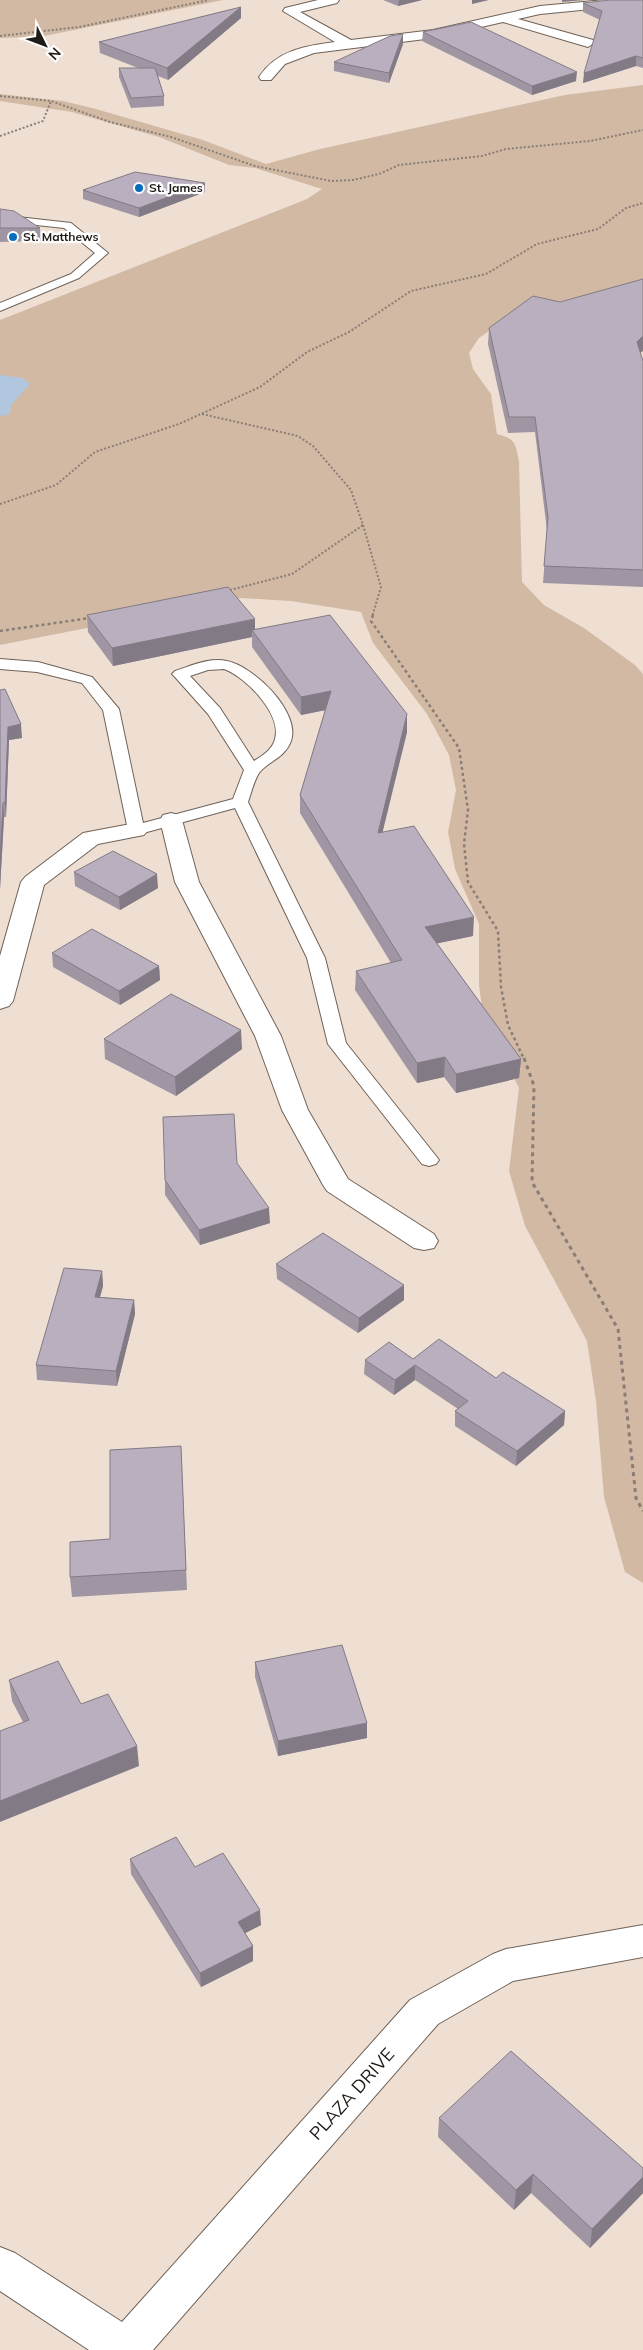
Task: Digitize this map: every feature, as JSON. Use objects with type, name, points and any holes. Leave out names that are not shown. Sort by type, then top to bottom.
[{"type":"street","points":[[333,0],[289,11],[348,44]]},
{"type":"street","points":[[266,77],[273,64],[294,54],[348,44],[433,34],[503,18],[576,6],[643,0]]},
{"type":"street","points":[[503,18],[588,42]]},
{"type":"street","points":[[171,820],[187,882],[268,1036],[295,1110],[337,1185],[424,1241]]},
{"type":"street","points":[[0,1001],[33,882],[92,838],[136,830]]},
{"type":"street","name":"PLAZA DRIVE","points":[[126,2350],[424,2012],[506,1966],[643,1941]]},
{"type":"street","points":[[0,2267],[126,2350]]},
{"type":"lane","points":[[0,218],[67,225],[102,254],[75,276],[0,307]]},
{"type":"lane","points":[[0,664],[38,667],[87,680],[111,709],[136,830],[240,802]]},
{"type":"lane","points":[[252,770],[214,711],[180,674],[204,666],[225,664],[239,670],[258,686],[275,705],[284,727],[283,741],[269,758],[252,770],[240,802],[316,958],[337,1044],[428,1160]]},
{"type":"path","points":[[0,36],[37,34],[130,18],[209,0]]},
{"type":"path","points":[[0,96],[51,101],[110,122],[171,137],[255,166],[332,181],[379,174],[399,165],[482,156],[506,150],[590,141],[643,130]]},
{"type":"path","points":[[0,136],[42,121],[51,101]]},
{"type":"path","points":[[0,504],[56,485],[95,452],[179,424],[260,387],[307,352],[349,332],[410,291],[486,274],[537,244],[598,228],[626,208],[643,203]]},
{"type":"path","points":[[201,414],[298,436],[313,446],[351,490],[363,524],[380,587],[371,620],[459,748],[468,810],[464,844],[468,882],[498,931],[502,987],[508,1025],[522,1051],[534,1086],[532,1182],[618,1329],[636,1498],[643,1511]]},
{"type":"path","points":[[217,594],[292,574],[363,524]]},
{"type":"path","points":[[0,631],[93,617]]},
{"type":"shaded area","points":[[0,0],[223,0],[39,37],[0,38]]},
{"type":"shaded area","points":[[643,85],[643,284],[519,310],[479,338],[469,353],[473,369],[491,394],[497,434],[511,440],[517,450],[519,461],[522,582],[544,605],[584,628],[635,665],[643,674],[643,1583],[625,1572],[604,1497],[596,1401],[587,1341],[525,1226],[509,1171],[519,1088],[483,1016],[479,985],[479,924],[455,869],[448,832],[456,790],[449,755],[427,714],[373,643],[361,612],[291,601],[241,598],[0,645],[0,320],[307,199],[322,189],[255,168],[229,165],[159,137],[72,112],[0,101],[0,94],[63,101],[96,109],[203,140],[266,164],[320,149],[565,95]]},
{"type":"water","points":[[0,375],[23,378],[30,384],[11,405],[10,414],[0,416]]},
{"type":"building","points":[[610,0],[643,0],[643,58],[636,56],[584,73],[602,11],[583,3]]},
{"type":"building","points":[[241,7],[167,68],[99,42]]},
{"type":"building","points":[[471,22],[577,72],[532,86],[423,32]]},
{"type":"building","points":[[403,34],[389,73],[334,62],[390,36]]},
{"type":"building","points":[[119,68],[155,68],[164,96],[131,98]]},
{"type":"building","points":[[135,172],[205,183],[139,208],[83,190]]},
{"type":"building","points":[[0,209],[14,211],[40,228],[0,228]]},
{"type":"building","points":[[643,279],[643,336],[637,342],[643,361],[643,570],[544,566],[548,517],[535,417],[509,417],[489,328],[533,296],[560,302]]},
{"type":"building","points":[[228,587],[255,619],[112,648],[87,615]]},
{"type":"building","points":[[330,615],[407,714],[378,833],[414,826],[474,917],[425,927],[521,1059],[456,1074],[445,1057],[417,1063],[356,971],[402,960],[300,795],[331,691],[301,697],[252,630]]},
{"type":"building","points":[[5,689],[21,724],[8,727],[5,803],[3,803],[0,857],[0,690]]},
{"type":"building","points":[[113,851],[157,874],[119,897],[74,872]]},
{"type":"building","points":[[92,929],[159,966],[119,991],[52,953]]},
{"type":"building","points":[[171,994],[241,1030],[175,1077],[104,1039]]},
{"type":"building","points":[[234,1114],[237,1163],[269,1208],[199,1230],[165,1180],[163,1117]]},
{"type":"building","points":[[323,1233],[404,1285],[359,1318],[276,1264]]},
{"type":"building","points":[[64,1268],[102,1271],[95,1297],[134,1300],[116,1371],[36,1365]]},
{"type":"building","points":[[439,1339],[496,1378],[503,1372],[565,1411],[517,1451],[455,1411],[468,1401],[415,1365],[395,1380],[365,1360],[389,1342],[413,1359]]},
{"type":"building","points":[[181,1446],[186,1570],[70,1577],[70,1542],[110,1539],[110,1450]]},
{"type":"building","points":[[342,1645],[367,1723],[278,1741],[255,1662]]},
{"type":"building","points":[[58,1661],[81,1704],[108,1694],[137,1746],[0,1801],[0,1731],[29,1720],[9,1680]]},
{"type":"building","points":[[176,1837],[195,1867],[223,1853],[260,1910],[238,1922],[253,1946],[200,1973],[130,1859]]},
{"type":"building","points":[[511,2051],[643,2168],[643,2177],[592,2229],[533,2174],[516,2190],[439,2118]]},
{"type":"place","name":"St. James","points":[[139,188]]},
{"type":"place","name":"St. Matthews","points":[[13,237]]}]
